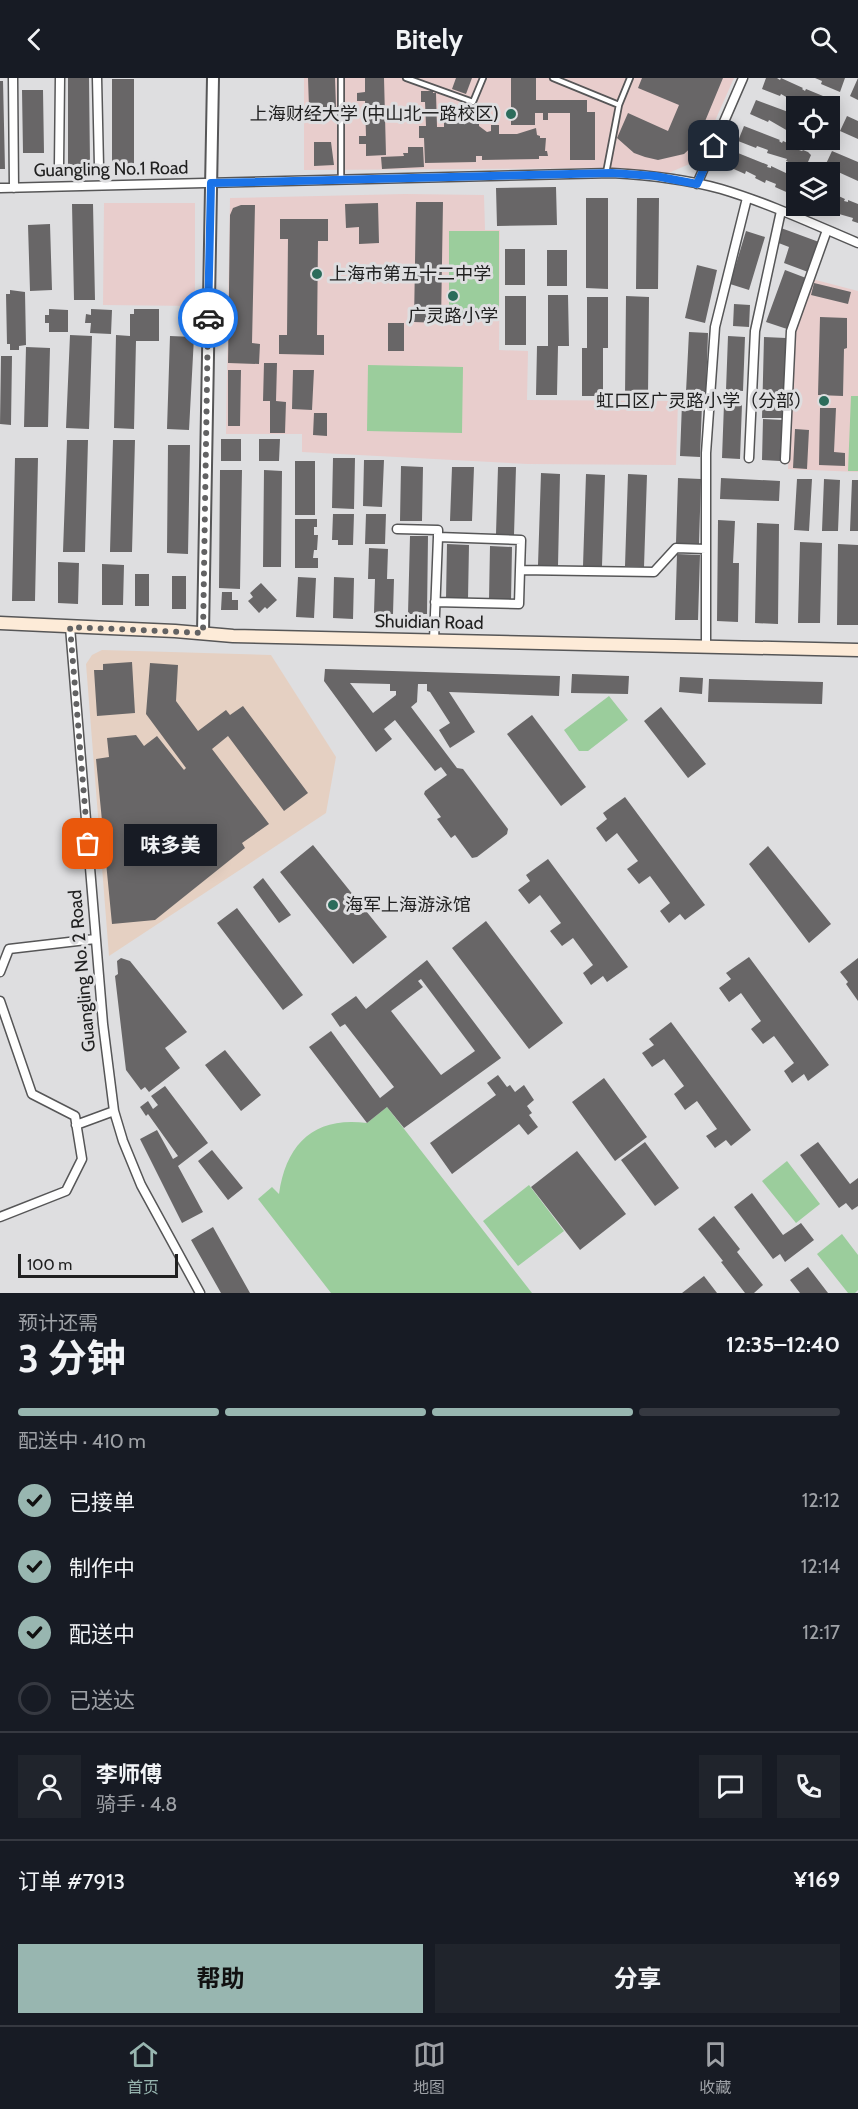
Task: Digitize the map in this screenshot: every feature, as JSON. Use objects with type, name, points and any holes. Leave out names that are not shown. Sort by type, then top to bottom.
[{"type":"main road","name":"Shuidian Road","points":[[0,623],[233,636],[858,650]]},
{"type":"street","points":[[13,78],[15,188]]},
{"type":"street","points":[[59,165],[60,78]]},
{"type":"street","points":[[97,78],[99,166]]},
{"type":"street","points":[[203,633],[213,78]]},
{"type":"street","points":[[697,184],[743,78]]},
{"type":"street","name":"Guangling No.1 Road","points":[[0,188],[606,173],[655,176],[697,184],[747,198],[858,243]]},
{"type":"street","points":[[706,646],[706,453],[715,327],[747,198]]},
{"type":"street","points":[[749,458],[755,331],[781,211]]},
{"type":"street","points":[[785,459],[790,331],[827,230]]},
{"type":"street","points":[[397,529],[438,530],[434,640]]},
{"type":"street","points":[[435,602],[519,604],[521,540],[438,537]]},
{"type":"street","points":[[520,570],[654,572],[676,548],[706,549]]},
{"type":"street","name":"Guangling No. 2 Road","points":[[70,627],[95,939],[107,1067],[114,1111],[123,1141],[141,1185],[200,1293]]},
{"type":"street","points":[[0,972],[9,949],[95,939]]},
{"type":"street","points":[[0,1001],[32,1094],[75,1116],[82,1160],[66,1191],[0,1217]]},
{"type":"street","points":[[76,1125],[114,1111]]},
{"type":"lane","points":[[341,78],[341,180]]},
{"type":"lane","points":[[406,78],[473,102],[483,78]]},
{"type":"lane","points":[[554,78],[619,105]]},
{"type":"lane","points":[[606,173],[619,105],[630,78]]},
{"type":"shaded area","name":"上海财经大学 (中山北一路校区)","points":[[304,78],[734,78],[702,150],[692,163],[666,174],[621,168],[304,170]]},
{"type":"shaded area","name":"上海市第五十二中学","points":[[405,194],[484,195],[485,230],[500,230],[499,350],[528,351],[527,400],[678,401],[676,465],[527,464],[302,452],[302,434],[226,434],[230,198]]},
{"type":"shaded area","points":[[104,203],[195,203],[195,306],[103,305]]},
{"type":"shaded area","name":"虹口区广灵路小学（分部）","points":[[812,279],[858,291],[858,472],[788,469],[793,333]]},
{"type":"shaded area","points":[[102,650],[271,655],[336,757],[326,813],[109,956],[86,664],[92,655]]},
{"type":"green space","points":[[449,231],[499,231],[499,316],[449,316]]},
{"type":"green space","points":[[368,365],[463,367],[462,433],[367,431]]},
{"type":"green space","points":[[851,396],[858,396],[858,471],[848,471]]},
{"type":"green space","points":[[609,696],[628,720],[588,751],[579,751],[564,730]]},
{"type":"green space","points":[[387,1107],[532,1293],[331,1293],[258,1199],[272,1187],[279,1194],[288,1160],[306,1137],[332,1124],[367,1123]]},
{"type":"green space","points":[[787,1161],[820,1204],[796,1223],[762,1181]]},
{"type":"green space","points":[[529,1185],[564,1231],[518,1266],[483,1221]]},
{"type":"green space","points":[[842,1234],[858,1255],[858,1290],[855,1293],[848,1293],[817,1254]]},
{"type":"building","points":[[68,78],[89,78],[90,165],[68,165]]},
{"type":"building","points":[[308,78],[335,78],[336,107],[309,107]]},
{"type":"building","points":[[365,78],[384,78],[386,155],[366,156],[366,144],[359,144],[359,136],[366,136],[365,101],[357,101],[357,93],[365,92]]},
{"type":"building","points":[[456,78],[472,78],[466,94],[452,89]]},
{"type":"building","points":[[511,78],[536,78],[536,100],[587,100],[587,112],[595,112],[595,160],[570,160],[570,113],[548,113],[548,120],[543,120],[543,113],[535,113],[535,125],[511,125]]},
{"type":"building","points":[[642,78],[723,78],[696,143],[684,154],[658,160],[645,157],[634,153],[617,138],[628,113],[668,131],[679,105],[638,88]]},
{"type":"building","points":[[766,78],[780,80],[781,78],[805,91],[806,89],[823,96],[786,97],[762,89]]},
{"type":"building","points":[[815,78],[845,78],[840,92],[821,84],[822,81]]},
{"type":"building","points":[[858,78],[858,100],[850,96]]},
{"type":"building","points":[[112,79],[134,79],[134,164],[112,164]]},
{"type":"building","points":[[0,81],[3,81],[5,169],[0,169]]},
{"type":"building","points":[[22,90],[43,90],[44,153],[23,153]]},
{"type":"building","points":[[421,91],[436,93],[437,127],[444,127],[444,116],[479,114],[479,126],[487,132],[491,131],[491,125],[499,125],[499,134],[517,134],[536,128],[540,138],[546,138],[545,151],[548,156],[539,156],[539,159],[482,160],[482,156],[476,156],[476,162],[425,163],[424,138],[419,138],[419,126],[426,126],[425,102],[421,102]]},
{"type":"building","points":[[756,100],[786,111],[786,130],[769,120],[768,122],[750,114]]},
{"type":"building","points":[[847,116],[858,121],[858,139],[840,131]]},
{"type":"building","points":[[744,126],[780,140],[782,143],[783,141],[786,142],[786,150],[803,150],[811,155],[808,162],[788,162],[787,159],[767,153],[768,150],[738,141]]},
{"type":"building","points":[[314,142],[331,142],[334,165],[314,166]]},
{"type":"building","points":[[408,147],[423,147],[424,167],[382,169],[381,157],[404,156],[403,153],[408,153]]},
{"type":"building","points":[[733,151],[768,165],[767,167],[771,168],[771,166],[786,173],[786,192],[775,187],[776,184],[766,180],[765,183],[746,171],[745,174],[727,166]]},
{"type":"building","points":[[832,151],[858,162],[858,181],[840,173],[840,162],[827,162]]},
{"type":"building","points":[[556,187],[557,225],[497,226],[496,188]]},
{"type":"building","points":[[840,197],[845,199],[844,201],[848,202],[848,200],[858,204],[858,223],[852,221],[853,218],[840,214]]},
{"type":"building","points":[[586,198],[608,198],[608,289],[586,288]]},
{"type":"building","points":[[637,198],[659,198],[658,289],[636,289]]},
{"type":"building","points":[[416,202],[443,202],[441,323],[414,322]]},
{"type":"building","points":[[378,203],[379,243],[359,244],[359,227],[346,228],[345,204]]},
{"type":"building","points":[[72,204],[93,204],[95,300],[74,300]]},
{"type":"building","points":[[241,205],[255,205],[252,343],[260,344],[259,364],[228,363],[230,215],[233,208]]},
{"type":"building","points":[[280,219],[328,219],[328,241],[318,241],[317,335],[324,335],[324,355],[279,354],[279,335],[287,335],[288,239],[280,239]]},
{"type":"building","points":[[50,224],[52,290],[30,291],[28,225]]},
{"type":"building","points":[[781,228],[819,242],[808,272],[784,263],[789,247],[776,242]]},
{"type":"building","points":[[746,231],[765,237],[749,290],[730,284]]},
{"type":"building","points":[[505,249],[525,249],[525,285],[505,285]]},
{"type":"building","points":[[547,250],[567,250],[567,286],[547,286]]},
{"type":"building","points":[[697,265],[717,270],[705,323],[685,318]]},
{"type":"building","points":[[785,270],[806,278],[787,329],[766,322]]},
{"type":"building","points":[[814,283],[851,292],[848,304],[811,295]]},
{"type":"building","points":[[10,290],[25,292],[26,345],[19,346],[19,350],[10,350],[10,344],[7,344],[6,294],[10,294]]},
{"type":"building","points":[[548,295],[568,295],[569,346],[558,346],[557,395],[536,395],[537,346],[548,346]]},
{"type":"building","points":[[505,296],[526,296],[526,345],[505,345]]},
{"type":"building","points":[[626,296],[649,297],[648,396],[625,396]]},
{"type":"building","points":[[587,297],[608,297],[608,348],[603,348],[603,396],[582,396],[582,348],[587,348]]},
{"type":"building","points":[[734,304],[750,305],[749,327],[733,326]]},
{"type":"building","points":[[49,309],[68,310],[68,332],[49,332],[49,323],[45,323],[45,315],[49,315]]},
{"type":"building","points":[[91,309],[112,310],[111,334],[90,333],[91,323],[85,323],[86,314],[91,315]]},
{"type":"building","points":[[134,309],[159,309],[159,341],[136,341],[134,429],[114,428],[116,335],[130,336],[130,314],[134,314]]},
{"type":"building","points":[[820,317],[847,318],[843,396],[818,395]]},
{"type":"building","points":[[388,323],[404,323],[404,351],[388,351]]},
{"type":"building","points":[[689,332],[708,333],[706,392],[686,392]]},
{"type":"building","points":[[70,335],[92,336],[89,429],[66,428]]},
{"type":"building","points":[[170,336],[194,337],[189,430],[167,429]]},
{"type":"building","points":[[728,336],[745,337],[743,391],[726,390]]},
{"type":"building","points":[[764,337],[786,338],[784,418],[762,418]]},
{"type":"building","points":[[26,347],[50,348],[48,427],[24,427]]},
{"type":"building","points":[[1,356],[12,356],[11,425],[0,424]]},
{"type":"building","points":[[264,363],[277,363],[276,401],[286,402],[285,433],[270,433],[270,401],[263,401]]},
{"type":"building","points":[[228,370],[241,370],[240,426],[228,426]]},
{"type":"building","points":[[293,370],[314,370],[312,410],[292,409]]},
{"type":"building","points":[[682,403],[702,404],[700,457],[680,456]]},
{"type":"building","points":[[724,404],[742,404],[740,459],[722,458]]},
{"type":"building","points":[[820,408],[836,408],[834,452],[845,453],[845,466],[819,465]]},
{"type":"building","points":[[314,413],[327,413],[327,436],[313,435]]},
{"type":"building","points":[[763,419],[782,420],[780,461],[762,460]]},
{"type":"building","points":[[795,429],[809,430],[807,469],[793,468]]},
{"type":"building","points":[[221,439],[241,439],[241,461],[221,461]]},
{"type":"building","points":[[259,439],[280,439],[279,461],[259,461]]},
{"type":"building","points":[[67,440],[88,440],[85,552],[63,552]]},
{"type":"building","points":[[113,440],[135,440],[132,552],[110,552]]},
{"type":"building","points":[[168,445],[190,445],[188,554],[167,553]]},
{"type":"building","points":[[15,458],[38,458],[35,601],[12,601]]},
{"type":"building","points":[[333,458],[355,458],[354,509],[332,508]]},
{"type":"building","points":[[364,460],[384,460],[382,507],[363,506]]},
{"type":"building","points":[[295,461],[315,461],[315,515],[295,515]]},
{"type":"building","points":[[401,466],[423,467],[422,521],[400,521]]},
{"type":"building","points":[[452,467],[474,467],[472,521],[450,521]]},
{"type":"building","points":[[498,467],[516,467],[514,535],[496,534]]},
{"type":"building","points":[[220,470],[242,470],[240,589],[219,588]]},
{"type":"building","points":[[264,470],[282,471],[281,567],[263,567]]},
{"type":"building","points":[[541,473],[560,474],[558,566],[538,565]]},
{"type":"building","points":[[586,474],[605,475],[602,566],[583,566]]},
{"type":"building","points":[[628,474],[647,475],[644,567],[625,566]]},
{"type":"building","points":[[678,478],[701,479],[699,544],[676,543]]},
{"type":"building","points":[[721,478],[780,481],[779,501],[720,499]]},
{"type":"building","points":[[797,479],[812,479],[809,531],[794,530]]},
{"type":"building","points":[[824,479],[840,480],[838,531],[822,531]]},
{"type":"building","points":[[852,480],[858,480],[858,531],[850,531]]},
{"type":"building","points":[[333,514],[354,514],[353,545],[338,545],[338,540],[332,540]]},
{"type":"building","points":[[366,514],[386,514],[385,544],[365,544]]},
{"type":"building","points":[[295,519],[317,519],[314,535],[318,535],[317,550],[314,550],[313,558],[318,558],[318,568],[295,568]]},
{"type":"building","points":[[718,520],[735,521],[733,563],[739,563],[738,622],[717,621]]},
{"type":"building","points":[[757,523],[779,524],[778,624],[755,623]]},
{"type":"building","points":[[410,536],[428,536],[427,614],[408,614]]},
{"type":"building","points":[[800,542],[822,543],[820,623],[798,623]]},
{"type":"building","points":[[447,544],[469,545],[468,599],[446,599]]},
{"type":"building","points":[[838,544],[858,545],[858,625],[837,625]]},
{"type":"building","points":[[490,546],[512,547],[511,601],[489,600]]},
{"type":"building","points":[[369,548],[388,549],[387,579],[394,579],[393,614],[374,613],[375,579],[368,579]]},
{"type":"building","points":[[677,554],[700,555],[698,620],[675,620]]},
{"type":"building","points":[[58,562],[79,563],[78,604],[58,603]]},
{"type":"building","points":[[102,564],[124,565],[123,605],[102,605]]},
{"type":"building","points":[[135,574],[149,574],[149,606],[135,606]]},
{"type":"building","points":[[172,576],[186,576],[186,609],[172,609]]},
{"type":"building","points":[[298,577],[316,578],[314,618],[296,617]]},
{"type":"building","points":[[334,577],[354,578],[353,619],[333,618]]},
{"type":"building","points":[[261,583],[277,600],[259,613],[248,601],[253,597],[250,593]]},
{"type":"building","points":[[222,592],[232,592],[232,600],[238,600],[238,610],[221,610]]},
{"type":"building","points":[[132,662],[135,713],[97,716],[94,670],[103,670],[103,664]]},
{"type":"building","points":[[150,663],[178,665],[176,701],[198,731],[226,710],[230,715],[243,706],[308,793],[284,811],[228,736],[212,749],[269,824],[242,843],[245,848],[155,920],[112,924],[96,759],[109,757],[107,738],[136,735],[144,746],[157,736],[184,770],[186,768],[146,714]]},
{"type":"building","points":[[325,669],[560,676],[559,696],[449,692],[475,732],[450,748],[439,730],[450,723],[430,692],[427,691],[427,684],[418,684],[417,702],[411,707],[457,768],[463,769],[508,829],[507,834],[477,857],[472,858],[455,835],[451,838],[437,819],[441,817],[424,794],[447,775],[441,767],[435,771],[395,720],[384,729],[392,739],[376,752],[324,681]],"holes":[[[350,683],[390,684],[390,691],[396,691],[396,695],[373,713]]]},
{"type":"building","points":[[572,674],[629,676],[628,694],[571,693]]},
{"type":"building","points":[[680,677],[703,678],[702,694],[679,692]]},
{"type":"building","points":[[709,679],[823,682],[822,704],[708,702]]},
{"type":"building","points":[[661,707],[706,764],[688,778],[644,721]]},
{"type":"building","points":[[532,715],[586,787],[561,806],[507,734]]},
{"type":"building","points":[[625,797],[705,905],[685,920],[680,914],[669,923],[660,911],[670,903],[650,876],[639,884],[627,869],[638,861],[617,833],[606,842],[596,828],[607,819],[603,813]]},
{"type":"building","name":"海军上海游泳馆","points":[[313,845],[387,937],[353,964],[280,872]]},
{"type":"building","points":[[768,846],[831,924],[809,943],[749,864]]},
{"type":"building","points":[[548,859],[628,967],[607,982],[603,976],[591,985],[583,973],[593,965],[573,938],[562,946],[550,931],[561,923],[540,895],[529,904],[518,890],[530,881],[526,875]]},
{"type":"building","points":[[263,878],[291,915],[279,923],[253,887]]},
{"type":"building","points":[[237,908],[303,995],[283,1010],[217,923]]},
{"type":"building","points":[[486,921],[563,1023],[529,1049],[452,948]]},
{"type":"building","points":[[749,957],[829,1065],[808,1081],[804,1074],[792,1083],[784,1071],[794,1063],[774,1036],[763,1044],[751,1029],[761,1021],[741,993],[729,1002],[719,988],[731,979],[726,973]]},
{"type":"building","points":[[121,958],[130,961],[187,1032],[165,1048],[180,1068],[149,1092],[145,1087],[141,1090],[126,1070],[115,976],[118,974],[117,961]]},
{"type":"building","points":[[858,958],[858,1001],[840,972]]},
{"type":"building","points":[[427,960],[501,1058],[404,1128],[387,1107],[367,1123],[309,1047],[331,1031],[380,1098],[394,1087],[345,1024],[340,1027],[331,1014],[356,996],[366,1009]],"holes":[[[421,979],[475,1051],[441,1075],[391,1011],[423,987],[418,981]]]},
{"type":"building","points":[[671,1022],[751,1130],[731,1146],[726,1140],[715,1148],[706,1136],[717,1129],[697,1101],[685,1110],[674,1094],[684,1086],[664,1059],[652,1067],[642,1053],[654,1045],[649,1039]]},
{"type":"building","points":[[225,1050],[261,1095],[241,1111],[205,1065]]},
{"type":"building","points":[[498,1075],[507,1087],[510,1085],[515,1092],[524,1085],[534,1100],[527,1106],[532,1113],[529,1115],[538,1127],[528,1135],[519,1124],[452,1174],[430,1143],[496,1095],[487,1083]]},
{"type":"building","points":[[604,1078],[647,1137],[615,1161],[572,1102]]},
{"type":"building","points":[[165,1086],[208,1143],[178,1166],[203,1212],[182,1223],[140,1139],[157,1130],[173,1159],[178,1156],[148,1114],[146,1116],[140,1107],[148,1101],[153,1109],[158,1105],[151,1096]]},
{"type":"building","points":[[645,1142],[679,1188],[655,1206],[621,1160]]},
{"type":"building","points":[[818,1142],[850,1184],[858,1178],[858,1206],[852,1210],[846,1203],[839,1208],[800,1155]]},
{"type":"building","points":[[212,1150],[243,1188],[228,1200],[198,1161]]},
{"type":"building","points":[[577,1151],[626,1214],[580,1250],[531,1187]]},
{"type":"building","points":[[752,1193],[783,1235],[801,1223],[814,1240],[785,1262],[780,1254],[773,1259],[734,1207]]},
{"type":"building","points":[[714,1216],[740,1249],[737,1252],[763,1285],[754,1293],[745,1293],[698,1229]]},
{"type":"building","points":[[213,1227],[250,1293],[221,1293],[191,1240]]},
{"type":"building","points":[[808,1267],[828,1293],[800,1293],[790,1280]]},
{"type":"building","points":[[704,1276],[717,1293],[682,1293]]},
{"type":"way so far","points":[[88,844],[70,627],[203,633],[208,318]]},
{"type":"place","name":"上海财经大学 (中山北一路校区)","points":[[511,114]]},
{"type":"place","name":"上海市第五十二中学","points":[[317,274]]},
{"type":"place","name":"广灵路小学","points":[[453,296]]},
{"type":"place","name":"虹口区广灵路小学（分部）","points":[[824,401]]},
{"type":"place","name":"味多美","points":[[88,844]]},
{"type":"place","name":"海军上海游泳馆","points":[[333,905]]},
{"type":"route","points":[[208,318],[211,183],[612,173],[655,176],[697,184],[714,146]]}]
